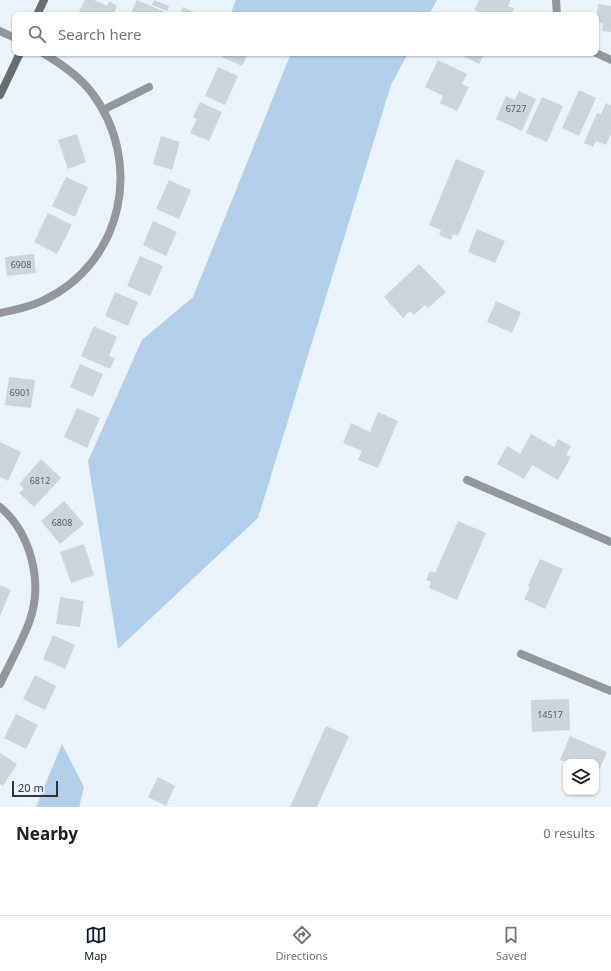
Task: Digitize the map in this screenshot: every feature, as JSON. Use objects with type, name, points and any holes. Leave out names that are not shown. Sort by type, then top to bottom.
[{"type":"street","points":[[38,12],[44,0]]},
{"type":"street","points":[[556,0],[557,12]]},
{"type":"street","points":[[0,32],[12,37]]},
{"type":"street","points":[[599,54],[611,60]]},
{"type":"street","points":[[0,95],[19,56]]},
{"type":"street","points":[[0,312],[22,308],[44,300],[63,289],[82,274],[96,256],[108,236],[116,216],[120,194],[121,172],[119,151],[113,132],[103,110],[92,92],[74,74],[47,56]]},
{"type":"street","points":[[103,110],[149,87]]},
{"type":"street","points":[[467,480],[611,542]]},
{"type":"street","points":[[0,507],[15,524],[26,542],[33,562],[35,588],[30,619],[0,684]]},
{"type":"street","points":[[521,654],[611,691]]},
{"type":"shaded area","points":[[236,0],[437,0],[431,12],[231,12]]},
{"type":"shaded area","points":[[290,56],[406,56],[391,85],[258,518],[118,649],[88,461],[142,340],[193,297]]},
{"type":"shaded area","points":[[62,744],[84,787],[79,807],[36,807]]},
{"type":"building","points":[[85,0],[94,0],[107,6],[109,1],[117,6],[114,12],[79,12]]},
{"type":"building","points":[[137,0],[165,12],[131,12]]},
{"type":"building","points":[[154,0],[169,6],[167,11],[152,5]]},
{"type":"building","points":[[479,0],[511,0],[508,6],[514,8],[512,12],[479,12],[474,10]]},
{"type":"building","points":[[598,4],[611,6],[611,32],[602,31],[603,23],[599,22],[599,12],[597,12]]},
{"type":"building","points":[[183,7],[194,12],[180,12]]},
{"type":"building","points":[[222,56],[247,56],[242,66]]},
{"type":"building","points":[[463,56],[483,56],[479,64]]},
{"type":"building","points":[[438,60],[467,74],[462,84],[469,87],[457,111],[440,103],[443,96],[425,87]]},
{"type":"building","points":[[218,67],[238,76],[225,105],[205,96]]},
{"type":"building","points":[[579,90],[596,98],[579,136],[562,128]]},
{"type":"building","points":[[519,91],[536,99],[522,131],[496,119],[506,96],[515,100]]},
{"type":"building","points":[[542,97],[563,106],[547,142],[526,133]]},
{"type":"building","points":[[200,102],[222,112],[209,141],[190,133],[197,119],[193,117]]},
{"type":"building","points":[[606,103],[611,106],[611,133],[606,145],[596,141],[593,147],[584,143],[597,113],[601,114]]},
{"type":"building","points":[[77,134],[86,162],[68,169],[58,140]]},
{"type":"building","points":[[161,136],[180,142],[172,170],[153,164]]},
{"type":"building","points":[[456,159],[485,171],[458,236],[453,234],[451,240],[439,235],[441,230],[429,225]]},
{"type":"building","points":[[66,177],[88,187],[75,217],[52,206]]},
{"type":"building","points":[[169,180],[191,190],[179,219],[156,209]]},
{"type":"building","points":[[48,213],[72,225],[57,254],[34,242]]},
{"type":"building","points":[[153,221],[177,232],[166,256],[143,245]]},
{"type":"building","points":[[477,229],[505,241],[495,263],[468,252]]},
{"type":"building","points":[[34,254],[36,273],[7,276],[5,257]]},
{"type":"building","points":[[140,256],[163,266],[150,296],[127,286]]},
{"type":"building","points":[[419,264],[446,292],[428,308],[425,305],[414,315],[410,311],[403,318],[384,297]]},
{"type":"building","points":[[115,292],[138,302],[128,326],[105,316]]},
{"type":"building","points":[[496,301],[521,312],[512,333],[487,322]]},
{"type":"building","points":[[94,326],[117,337],[109,356],[115,358],[110,369],[81,356]]},
{"type":"building","points":[[80,364],[103,374],[93,397],[70,387]]},
{"type":"building","points":[[9,377],[35,380],[31,408],[5,405]]},
{"type":"building","points":[[77,408],[100,418],[87,448],[64,437]]},
{"type":"building","points":[[378,412],[398,421],[378,468],[358,460],[362,451],[343,443],[351,423],[370,432]]},
{"type":"building","points":[[531,434],[554,447],[558,439],[571,446],[566,455],[571,457],[558,480],[532,465],[524,479],[497,464],[507,446],[520,454]]},
{"type":"building","points":[[0,442],[21,452],[8,481],[0,477]]},
{"type":"building","points":[[41,459],[61,478],[34,507],[19,493],[24,489],[19,484]]},
{"type":"building","points":[[64,501],[84,524],[60,544],[41,521]]},
{"type":"building","points":[[458,521],[486,533],[457,600],[429,588],[431,582],[426,580],[430,571],[435,573]]},
{"type":"building","points":[[84,544],[94,575],[71,583],[60,552]]},
{"type":"building","points":[[540,559],[563,569],[545,609],[524,599]]},
{"type":"building","points":[[0,585],[11,590],[0,616]]},
{"type":"building","points":[[60,597],[84,601],[80,627],[56,624]]},
{"type":"building","points":[[53,635],[75,645],[65,669],[43,659]]},
{"type":"building","points":[[35,675],[56,686],[45,710],[23,699]]},
{"type":"building","points":[[569,699],[570,730],[532,732],[531,700]]},
{"type":"building","points":[[16,714],[38,725],[26,749],[4,738]]},
{"type":"building","points":[[326,726],[349,736],[317,807],[290,807]]},
{"type":"building","points":[[570,736],[607,752],[599,770],[599,759],[560,760]]},
{"type":"building","points":[[0,753],[17,764],[3,786],[0,784]]},
{"type":"building","points":[[158,777],[175,786],[166,806],[148,797]]}]
